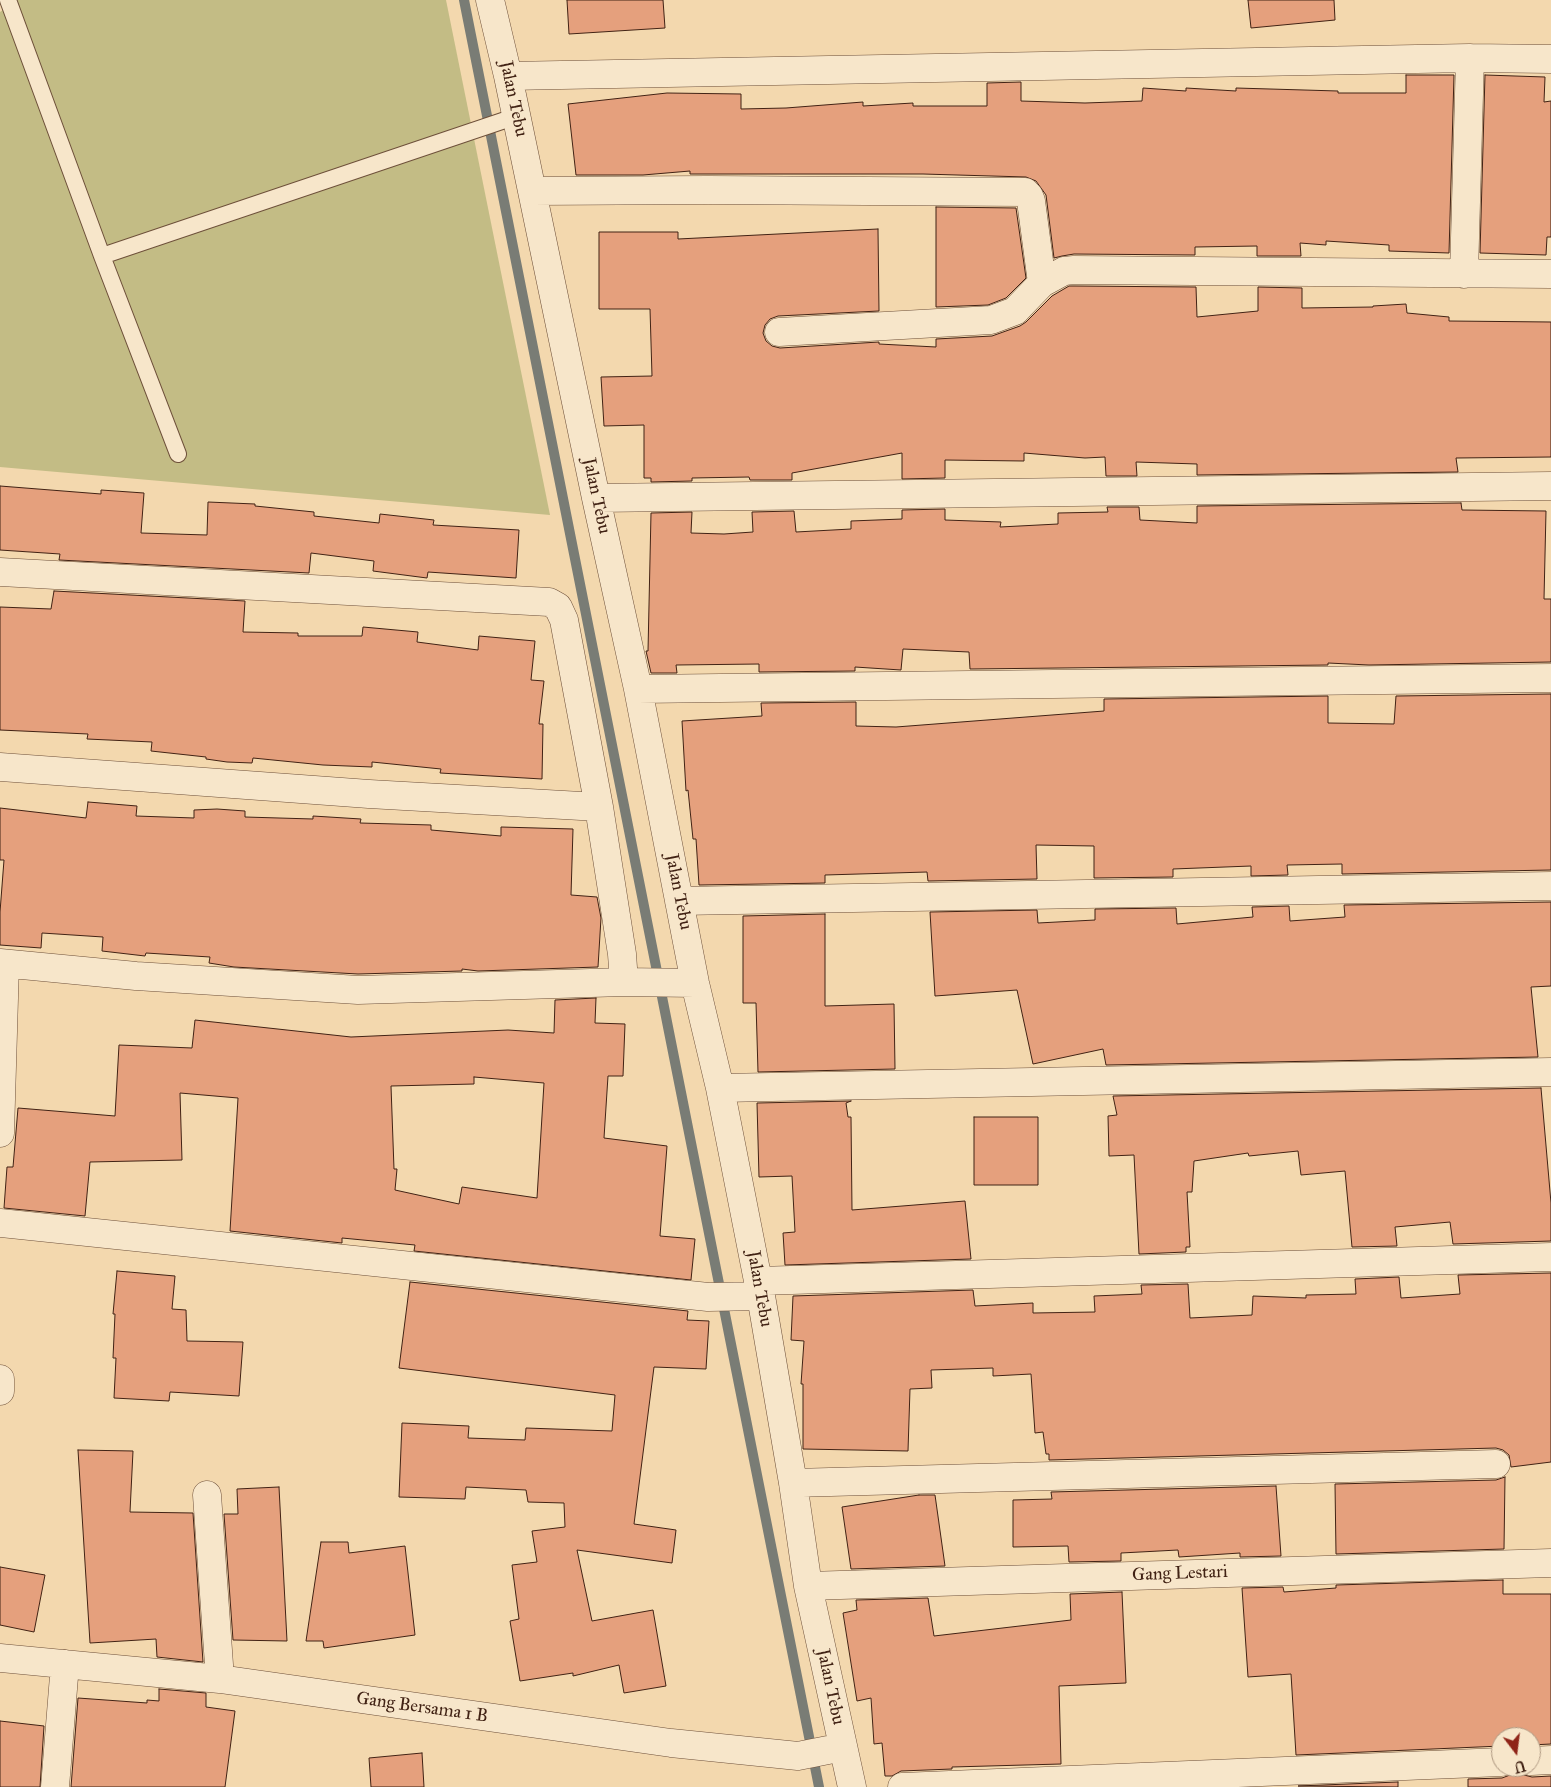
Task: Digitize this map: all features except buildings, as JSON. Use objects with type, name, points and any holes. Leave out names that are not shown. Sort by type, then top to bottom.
[{"type":"street","name":"Jalan Tebu","points":[[490,0],[508,76],[514,117],[532,191],[638,689],[679,901],[688,983],[720,1088],[793,1483],[835,1749],[852,1787]]},
{"type":"street","points":[[1464,274],[1470,58]]},
{"type":"street","points":[[508,76],[1470,58],[1551,60]]},
{"type":"street","points":[[532,191],[1025,192],[1031,201],[1042,283]]},
{"type":"street","points":[[778,332],[991,320],[1015,311],[1042,283],[1064,271],[1074,270],[1551,274]]},
{"type":"street","points":[[596,498],[1551,486]]},
{"type":"street","points":[[0,572],[548,602],[558,607],[564,620],[598,807],[622,954],[629,982]]},
{"type":"street","points":[[638,689],[1551,678]]},
{"type":"street","points":[[0,766],[368,794],[598,807]]},
{"type":"street","points":[[679,901],[1551,886]]},
{"type":"street","points":[[0,1133],[2,963],[136,976],[358,990],[629,982],[688,983]]},
{"type":"street","points":[[720,1088],[1551,1072]]},
{"type":"street","points":[[0,1223],[708,1297],[757,1291],[1551,1257]]},
{"type":"street","points":[[0,1379],[0,1391]]},
{"type":"street","points":[[793,1483],[1496,1464]]},
{"type":"street","points":[[207,1494],[220,1679]]},
{"type":"street","name":"Gang Lestari","points":[[808,1586],[1551,1562]]},
{"type":"street","name":"Gang Bersama 1 B","points":[[0,1658],[220,1679],[671,1743],[798,1756],[835,1749]]},
{"type":"street","points":[[55,1787],[66,1664]]},
{"type":"street","points":[[902,1787],[1491,1762]]},
{"type":"lane","points":[[8,0],[102,256],[178,454]]},
{"type":"lane","points":[[102,256],[514,117]]},
{"type":"shaded area","points":[[17,0],[446,0],[550,515],[0,467],[0,12]]},
{"type":"waterway","points":[[464,0],[819,1787]]}]
